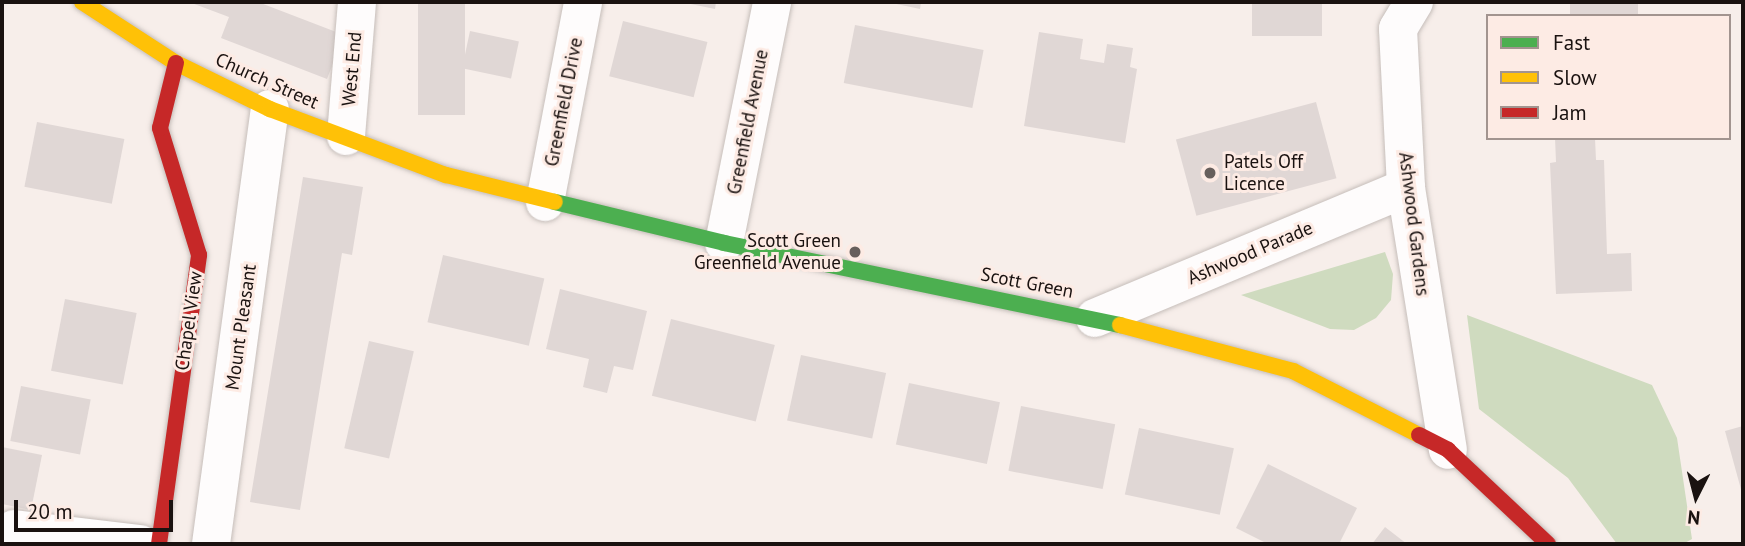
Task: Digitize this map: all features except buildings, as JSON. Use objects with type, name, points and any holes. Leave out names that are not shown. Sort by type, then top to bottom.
[{"type":"main road","name":"Church Street","points":[[82,2],[176,63],[270,109],[446,175]]},
{"type":"main road","name":"Chapel View","points":[[159,544],[198,255],[160,128],[176,63]]},
{"type":"main road","name":"Scott Green","points":[[446,175],[545,202],[724,243],[1095,318],[1293,371],[1448,450],[1548,544]]},
{"type":"street","name":"West End","points":[[346,136],[357,2]]},
{"type":"street","name":"Greenfield Drive","points":[[545,202],[583,2]]},
{"type":"street","name":"Greenfield Avenue","points":[[724,243],[772,2]]},
{"type":"street","name":"Ashwood Gardens","points":[[1414,2],[1398,29],[1406,188],[1448,450]]},
{"type":"street","name":"Mount Pleasant","points":[[211,544],[270,109]]},
{"type":"street","name":"Ashwood Parade","points":[[1095,318],[1406,188]]},
{"type":"street","points":[[14,529],[140,544]]},
{"type":"green space","points":[[1385,252],[1393,274],[1391,300],[1376,318],[1354,330],[1330,329],[1241,295]]},
{"type":"green space","points":[[1467,315],[1652,385],[1677,438],[1692,539],[1683,544],[1617,544],[1568,478],[1479,409]]},
{"type":"traffic: fast","points":[[555,202],[724,243],[1120,325]]},
{"type":"traffic: slow","points":[[82,2],[176,63],[270,109],[446,175],[555,202]]},
{"type":"traffic: slow","points":[[1120,325],[1293,371],[1419,435]]},
{"type":"traffic: jam","points":[[159,544],[199,255],[160,128],[176,63]]},
{"type":"traffic: jam","points":[[1419,435],[1448,450],[1548,544]]},
{"type":"place","name":"Patels Off Licence","points":[[1210,173]]},
{"type":"place","name":"Scott Green Greenfield Avenue","points":[[855,252]]}]
